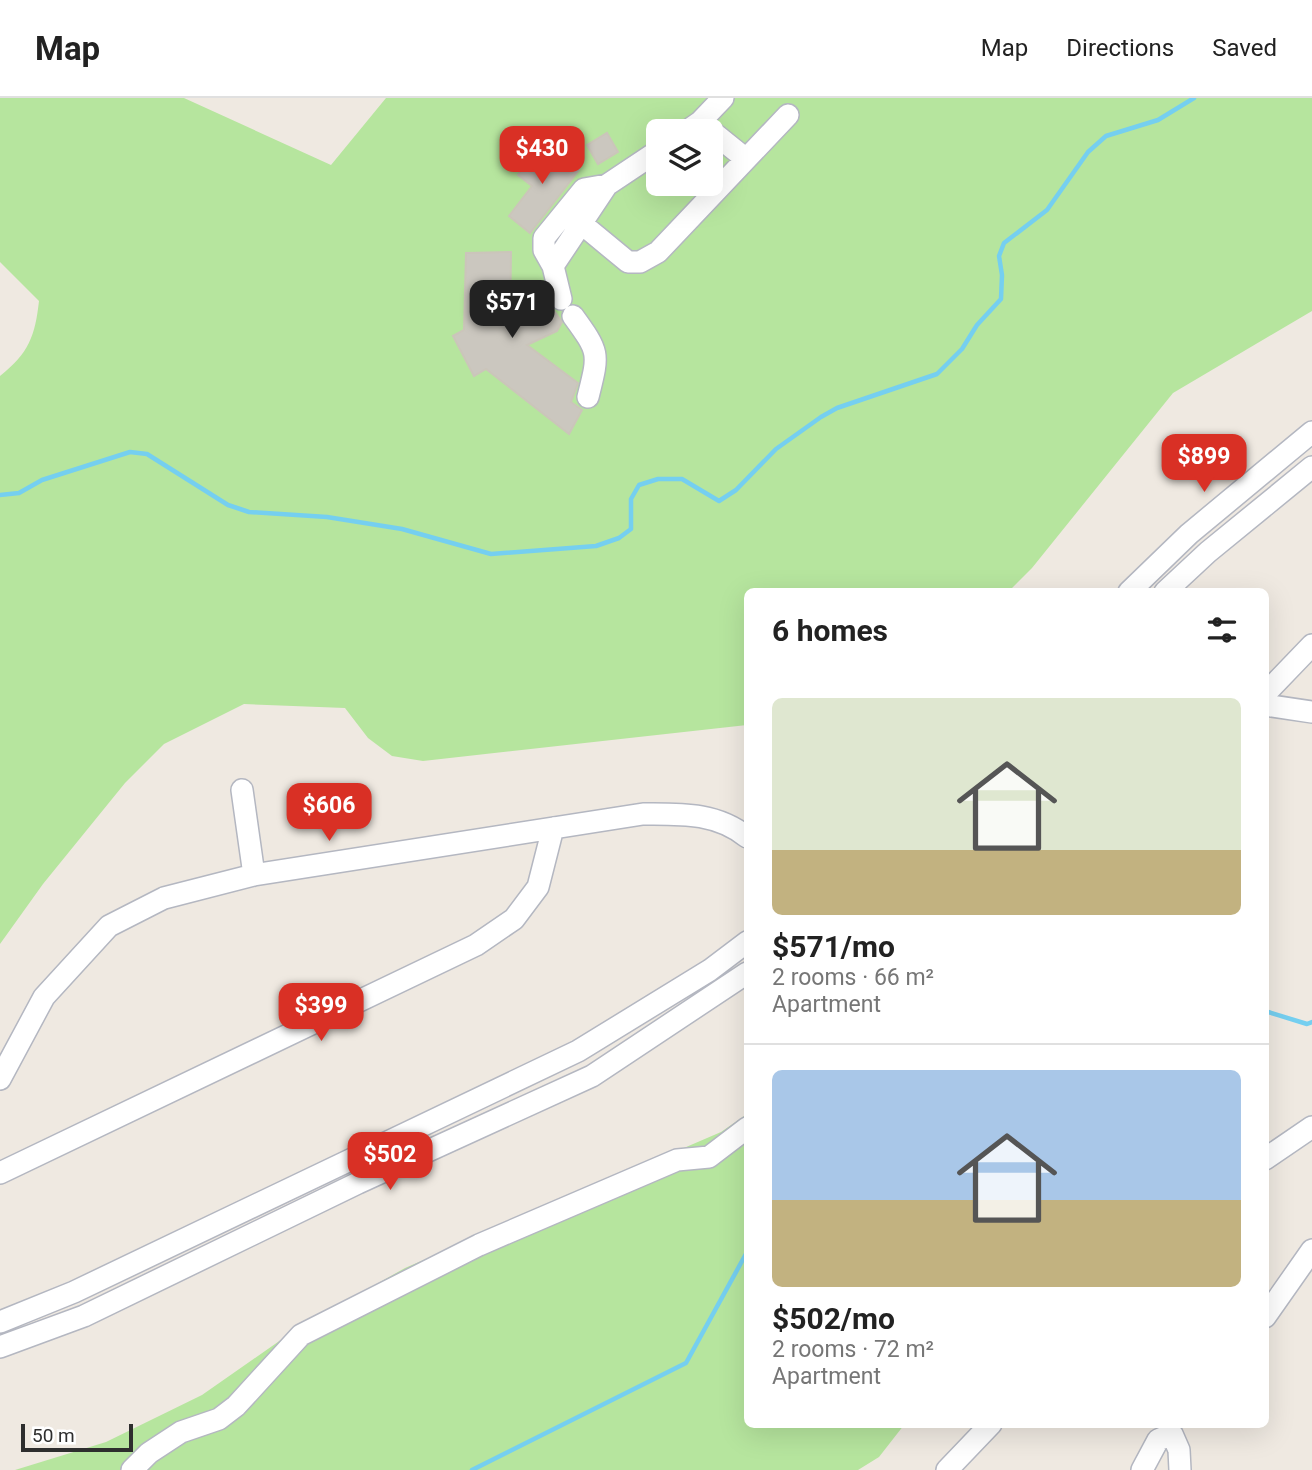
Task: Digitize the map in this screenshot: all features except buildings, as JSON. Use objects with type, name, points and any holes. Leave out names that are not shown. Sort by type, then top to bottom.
[{"type":"street","points":[[702,119],[724,98],[734,98]]},
{"type":"street","points":[[582,224],[628,262],[640,262],[658,252],[788,115]]},
{"type":"street","points":[[723,145],[746,159]]},
{"type":"street","points":[[553,266],[607,185],[646,159]]},
{"type":"street","points":[[588,397],[597,360],[596,352],[567,307],[553,266],[544,250],[544,238],[584,189],[607,185]]},
{"type":"street","points":[[1133,588],[1189,534],[1312,432]]},
{"type":"street","points":[[1170,588],[1208,552],[1312,467]]},
{"type":"street","points":[[1269,690],[1312,645]]},
{"type":"street","points":[[1269,706],[1312,712]]},
{"type":"street","points":[[242,790],[254,874]]},
{"type":"street","points":[[0,1079],[44,997],[109,926],[164,898],[254,874],[643,814],[696,814],[735,827],[744,834]]},
{"type":"street","points":[[1,1169],[476,945],[514,919],[538,887],[553,828]]},
{"type":"street","points":[[0,1322],[74,1292],[578,1051],[710,970],[744,944]]},
{"type":"street","points":[[0,1347],[84,1316],[358,1183],[592,1076],[744,975]]},
{"type":"street","points":[[1269,1156],[1312,1127]]},
{"type":"street","points":[[132,1470],[149,1453],[181,1432],[219,1419],[236,1406],[301,1335],[479,1245],[677,1160],[709,1157],[744,1130]]},
{"type":"street","points":[[1269,1311],[1312,1250]]},
{"type":"street","points":[[947,1470],[987,1428]]},
{"type":"street","points":[[1142,1470],[1158,1440],[1174,1429],[1180,1470]]},
{"type":"green space","points":[[0,98],[184,98],[331,165],[386,98],[1312,98],[1312,311],[1173,393],[1032,568],[1012,588],[744,588],[744,725],[423,761],[392,756],[368,738],[345,708],[244,704],[164,744],[125,783],[43,884],[0,944],[0,376],[18,360],[29,343],[39,301],[0,262]]},
{"type":"green space","points":[[744,1116],[744,1428],[902,1428],[879,1457],[858,1470],[15,1470],[106,1442],[202,1395],[295,1330],[405,1268],[721,1132]]},
{"type":"waterway","points":[[0,495],[19,493],[42,480],[130,452],[147,454],[228,505],[249,512],[327,517],[402,529],[491,554],[596,546],[619,538],[631,529],[631,499],[639,485],[658,479],[682,479],[719,501],[736,490],[776,449],[821,417],[837,408],[937,374],[962,349],[977,325],[1001,299],[1002,275],[999,256],[1004,243],[1047,210],[1088,152],[1106,136],[1158,120],[1194,98]]},
{"type":"waterway","points":[[1269,1012],[1307,1024],[1312,1022]]},
{"type":"waterway","points":[[472,1470],[686,1363],[744,1257]]}]
